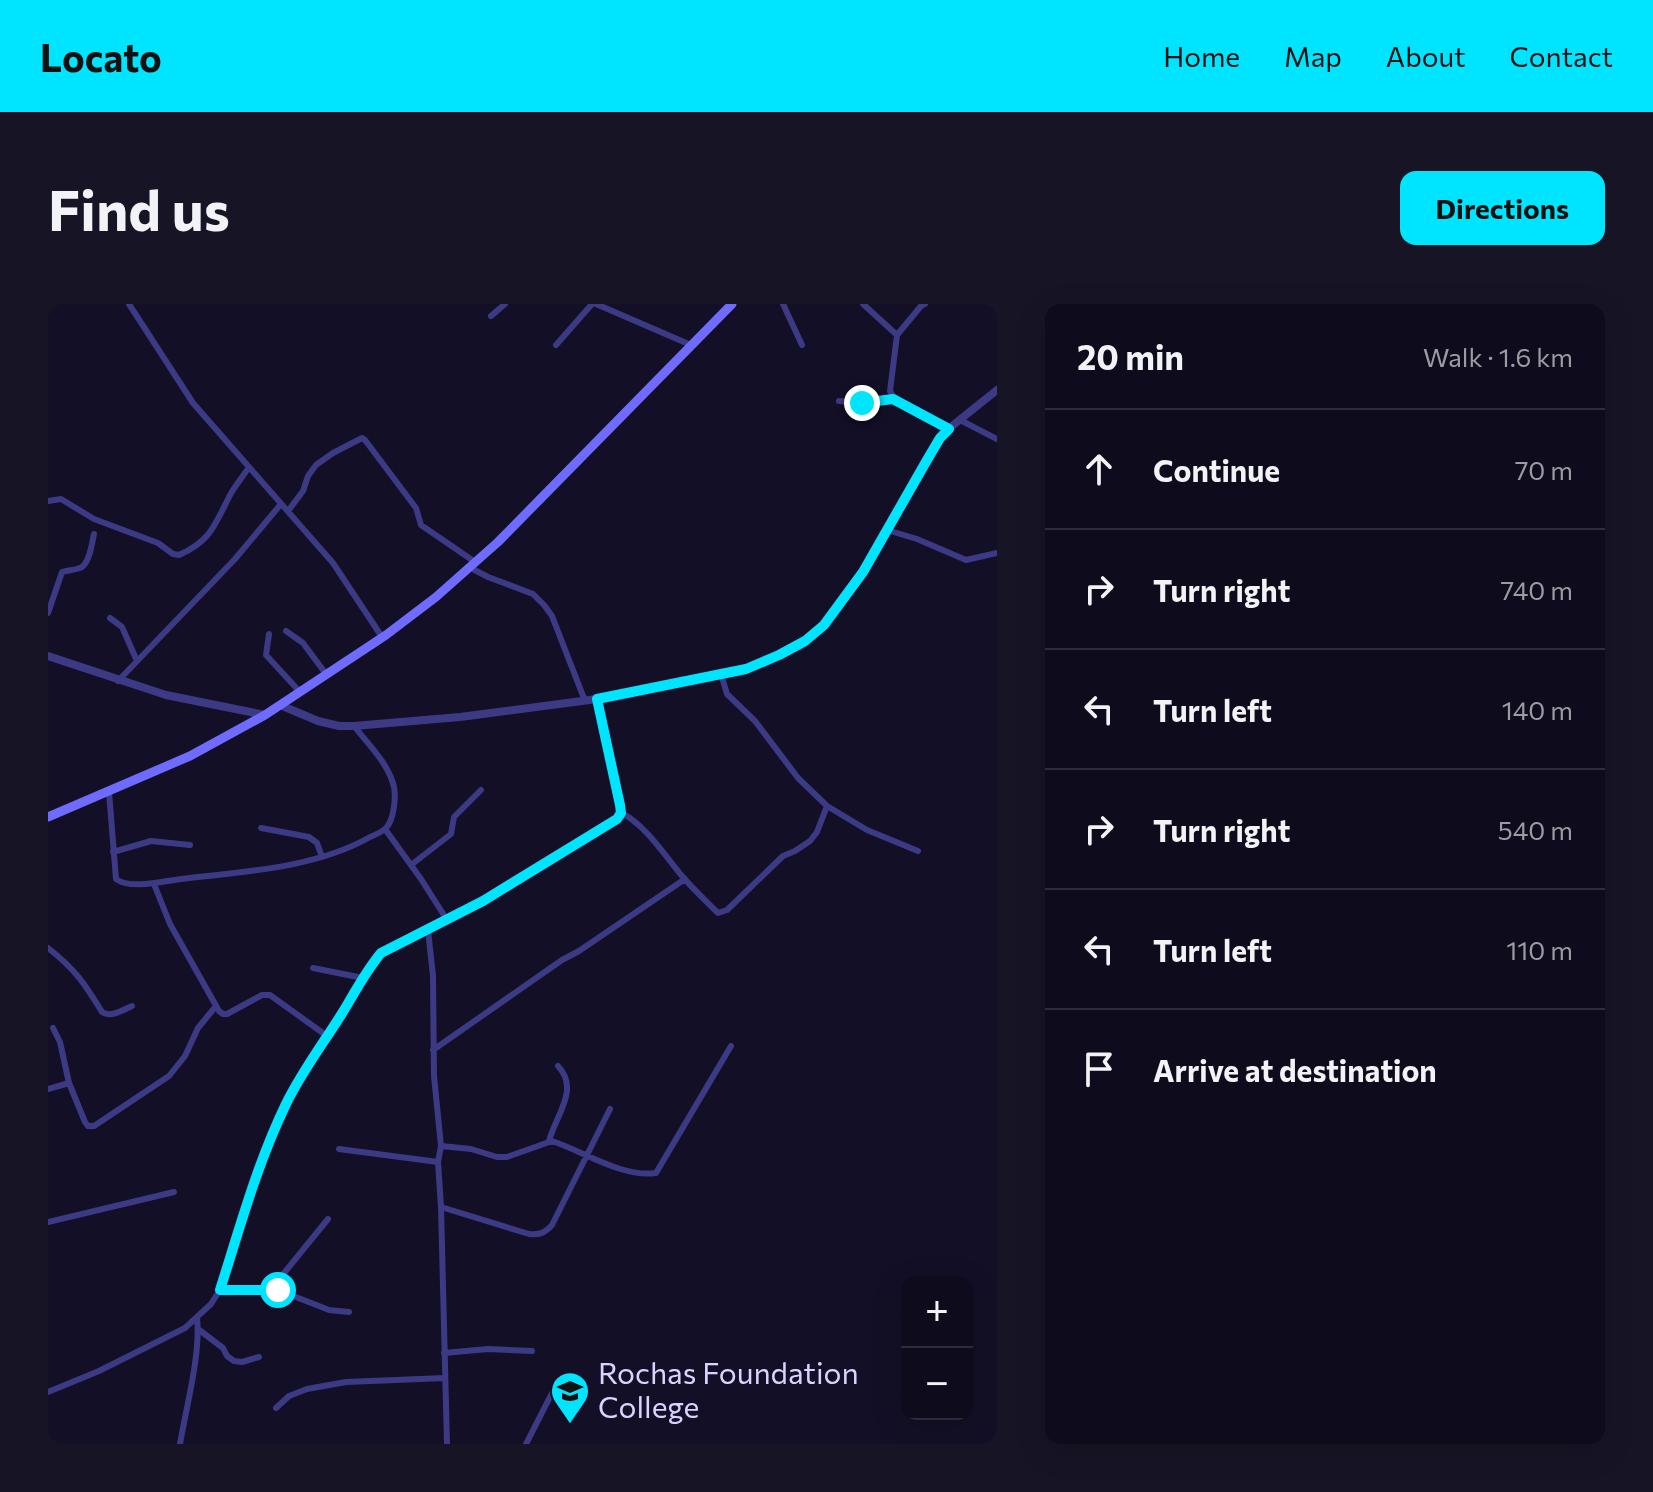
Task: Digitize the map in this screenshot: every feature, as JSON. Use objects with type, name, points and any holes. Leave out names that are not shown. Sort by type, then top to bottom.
[{"type":"main road","points":[[48,817],[190,756],[265,715],[436,597],[498,542],[732,304]]},
{"type":"street","points":[[129,304],[193,403],[333,563],[382,637]]},
{"type":"street","points":[[491,316],[505,304]]},
{"type":"street","points":[[556,345],[594,304],[691,345]]},
{"type":"street","points":[[783,304],[802,345]]},
{"type":"street","points":[[863,304],[897,335]]},
{"type":"street","points":[[893,399],[890,391],[897,335],[925,304]]},
{"type":"street","points":[[280,705],[339,726],[460,717],[597,699],[746,669],[779,655],[805,641],[824,625],[863,572],[940,438],[997,390]]},
{"type":"street","points":[[839,401],[862,403],[893,399],[949,429]]},
{"type":"street","points":[[960,420],[997,439]]},
{"type":"street","points":[[288,511],[303,491],[316,465],[362,438],[416,508],[421,525],[488,577],[533,594],[544,605],[552,616],[585,701]]},
{"type":"street","points":[[48,501],[61,499],[94,519],[158,543],[179,555],[200,544],[209,535],[249,467]]},
{"type":"street","points":[[118,681],[235,559],[281,504]]},
{"type":"street","points":[[887,530],[966,560],[997,553]]},
{"type":"street","points":[[48,613],[62,572],[84,565],[94,534]]},
{"type":"street","points":[[110,618],[122,627],[137,661]]},
{"type":"street","points":[[286,631],[303,643],[326,674]]},
{"type":"street","points":[[269,634],[266,655],[300,692]]},
{"type":"street","points":[[48,656],[166,695],[265,715]]},
{"type":"street","points":[[721,674],[727,694],[755,721],[798,778],[827,806],[867,830],[918,851]]},
{"type":"street","points":[[48,1392],[165,1338],[197,1318],[211,1304],[220,1290],[252,1186],[286,1104],[381,953],[483,901],[617,819],[621,813],[597,699]]},
{"type":"street","points":[[109,792],[118,882],[154,884],[229,875],[322,857],[356,846],[385,829],[392,813],[394,789],[390,775],[354,726]]},
{"type":"street","points":[[411,865],[451,834],[454,817],[481,790]]},
{"type":"street","points":[[621,813],[643,830],[718,913],[725,912],[783,856],[810,841],[827,806]]},
{"type":"street","points":[[261,828],[309,837],[317,843],[322,857]]},
{"type":"street","points":[[385,829],[447,920]]},
{"type":"street","points":[[113,852],[151,841],[190,845]]},
{"type":"street","points":[[433,1050],[685,879]]},
{"type":"street","points":[[154,884],[170,924],[223,1014],[262,995],[270,995],[327,1036]]},
{"type":"street","points":[[428,930],[433,976],[434,1076],[441,1146],[438,1162],[447,1444]]},
{"type":"street","points":[[48,948],[84,981],[102,1012],[110,1015],[132,1006]]},
{"type":"street","points":[[313,968],[363,978]]},
{"type":"street","points":[[53,1028],[60,1042],[69,1083],[85,1122],[88,1126],[94,1126],[169,1076],[185,1056],[198,1028],[216,1006]]},
{"type":"street","points":[[441,1146],[507,1157],[555,1141],[617,1168],[656,1173],[731,1046]]},
{"type":"street","points":[[549,1141],[568,1088],[566,1074],[558,1066]]},
{"type":"street","points":[[48,1089],[69,1083]]},
{"type":"street","points":[[441,1207],[529,1234],[545,1233],[552,1225],[610,1109]]},
{"type":"street","points":[[339,1149],[438,1162]]},
{"type":"street","points":[[48,1222],[174,1192]]},
{"type":"street","points":[[271,1289],[328,1219]]},
{"type":"street","points":[[220,1290],[271,1289],[329,1310],[349,1312]]},
{"type":"street","points":[[180,1444],[195,1359],[197,1318]]},
{"type":"street","points":[[198,1329],[223,1348],[234,1361],[259,1357]]},
{"type":"street","points":[[444,1353],[488,1349],[532,1351]]},
{"type":"street","points":[[276,1408],[289,1396],[307,1389],[346,1382],[445,1378]]},
{"type":"street","points":[[526,1444],[552,1393]]},
{"type":"place","name":"Rochas Foundation College","points":[[570,1425]]},
{"type":"route","points":[[278,1290],[220,1290],[252,1186],[286,1104],[369,967],[381,953],[396,944],[483,901],[617,819],[621,813],[620,805],[597,699],[746,669],[805,641],[824,625],[863,572],[940,438],[949,429],[893,399],[862,403]]}]
